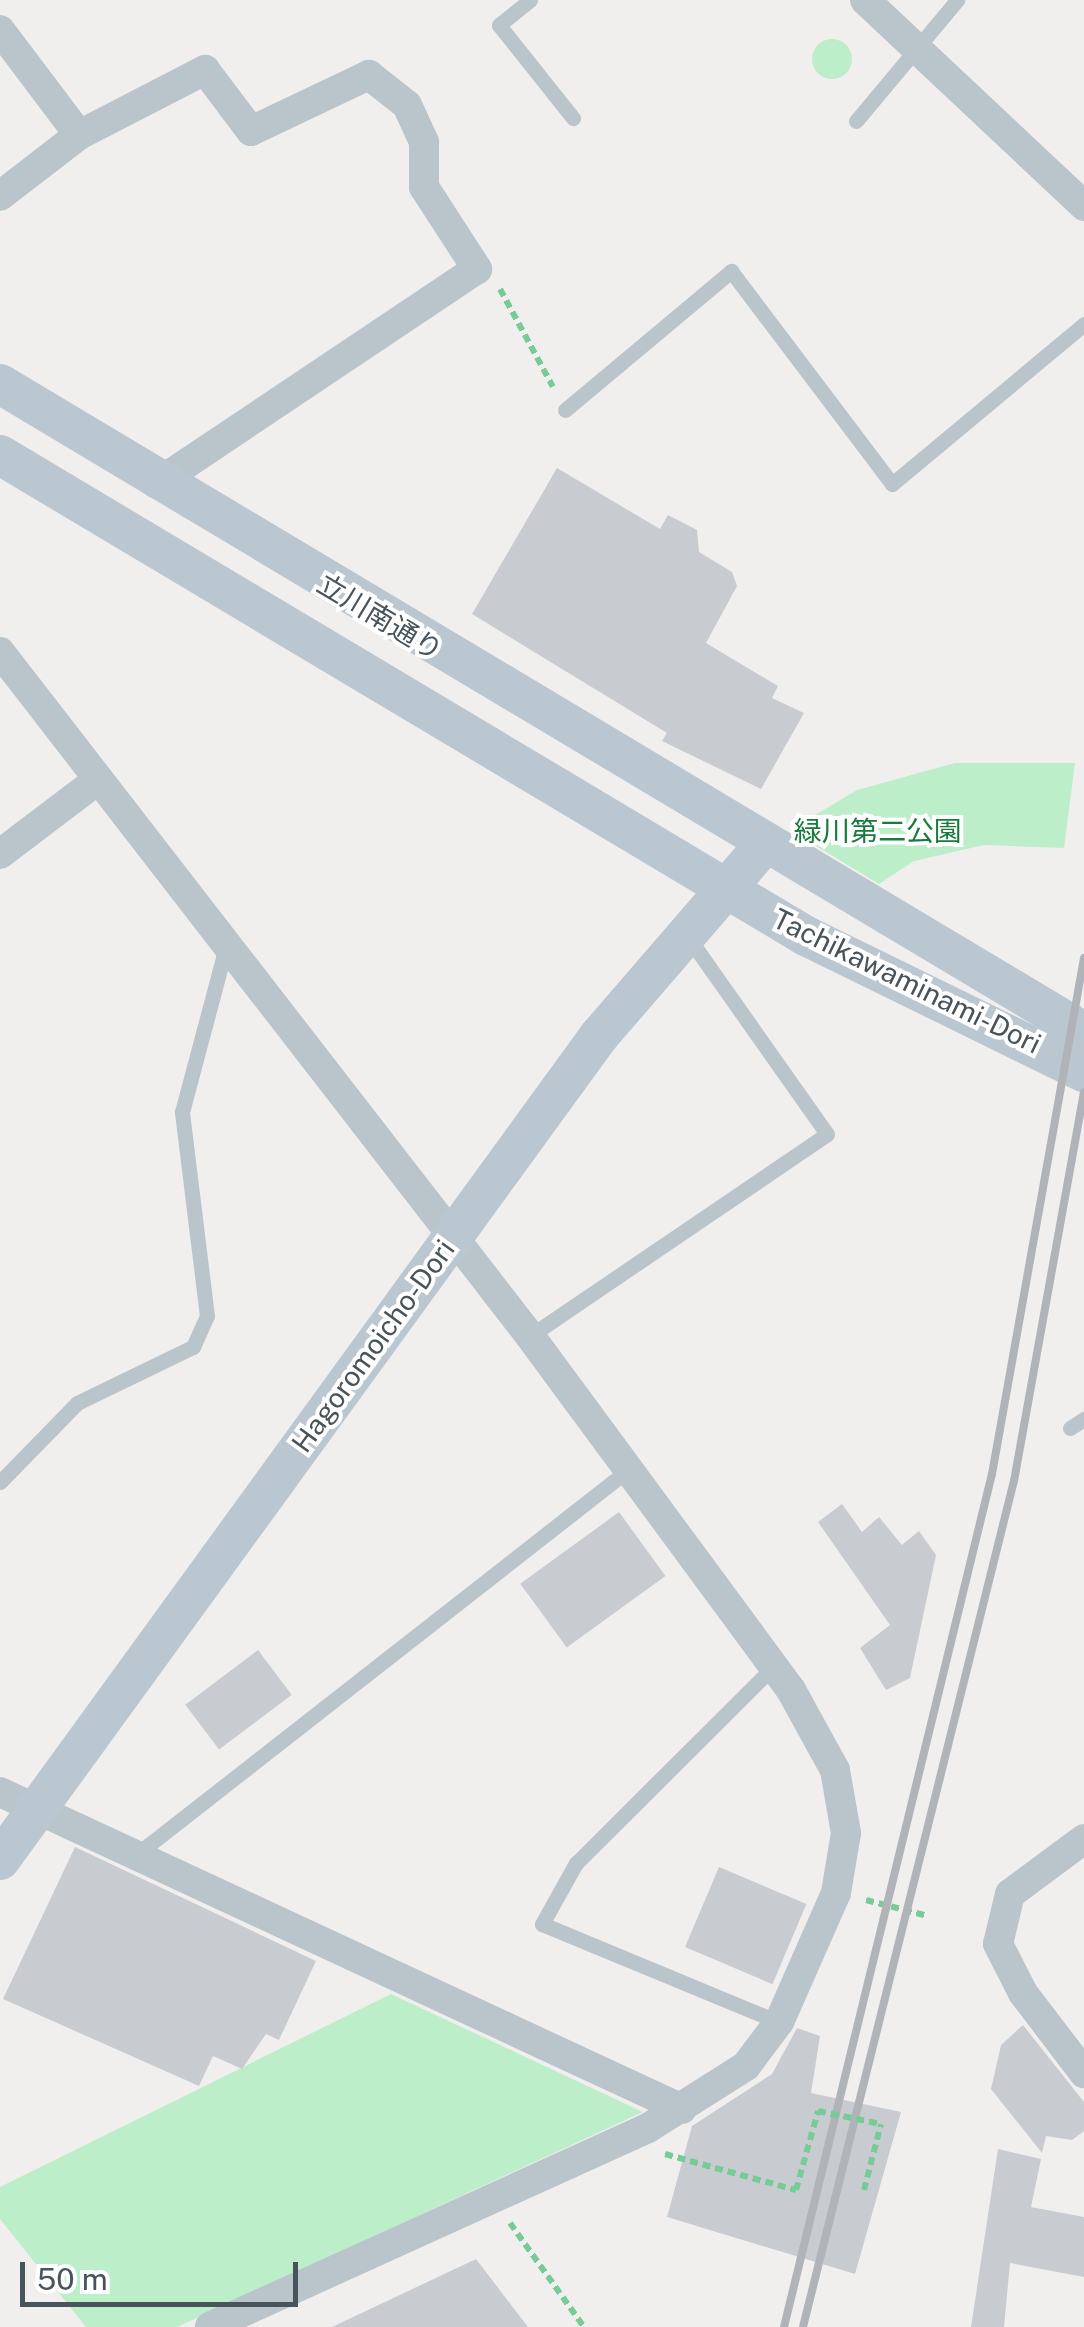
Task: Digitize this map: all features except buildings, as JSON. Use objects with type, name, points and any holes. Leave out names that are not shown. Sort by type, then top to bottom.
[{"type":"street","points":[[865,0],[1084,206]]},
{"type":"street","points":[[0,30],[79,135]]},
{"type":"street","points":[[0,196],[79,135],[205,70],[251,131],[369,75],[406,104],[424,142],[424,187],[477,269],[156,484]]},
{"type":"street","name":"立川南通り","points":[[0,384],[156,484],[764,845]]},
{"type":"street","name":"立川南通り","points":[[0,455],[730,891]]},
{"type":"street","points":[[0,652],[449,1241],[530,1336],[774,1666],[835,1770],[846,1833],[836,1893],[779,2022],[746,2066],[682,2109],[494,2202],[210,2327]]},
{"type":"street","points":[[0,854],[96,781]]},
{"type":"street","name":"Hagoromoicho-Dori","points":[[0,1860],[599,1036],[730,891],[764,845]]},
{"type":"street","name":"Tachikawaminami-Dori","points":[[764,845],[1084,1032]]},
{"type":"street","name":"Tachikawaminami-Dori","points":[[730,891],[1084,1072]]},
{"type":"street","points":[[0,1792],[40,1804],[682,2109]]},
{"type":"street","points":[[1084,1839],[1010,1894],[998,1944],[1022,1993],[1084,2074]]},
{"type":"lane","points":[[530,0],[499,25],[573,118]]},
{"type":"lane","points":[[856,121],[958,0]]},
{"type":"lane","points":[[565,410],[731,271],[892,484],[1084,324]]},
{"type":"lane","points":[[530,1336],[828,1134],[687,936]]},
{"type":"lane","points":[[0,1482],[77,1402],[193,1347],[207,1316],[182,1112],[226,947]]},
{"type":"lane","points":[[141,1851],[628,1470]]},
{"type":"lane","points":[[774,1666],[576,1863],[542,1924],[779,2022]]},
{"type":"path","points":[[477,269],[492,275],[548,366],[565,410]]},
{"type":"path","points":[[836,1893],[928,1916]]},
{"type":"path","points":[[682,2164],[796,2190],[818,2110],[882,2124],[864,2190]]},
{"type":"path","points":[[494,2202],[584,2327]]},
{"type":"green space","points":[[832,39],[846,45],[852,59],[846,73],[832,79],[818,73],[812,59],[818,45]]},
{"type":"green space","name":"緑川第二公園","points":[[955,763],[1075,763],[1064,848],[984,845],[914,861],[879,884],[790,830],[857,790]]},
{"type":"green space","points":[[391,1994],[643,2112],[177,2327],[86,2327],[0,2219],[0,2187]]},
{"type":"railway","points":[[784,2327],[992,1474],[1084,958]]},
{"type":"railway","points":[[803,2327],[1014,1481],[1084,1092]]}]
